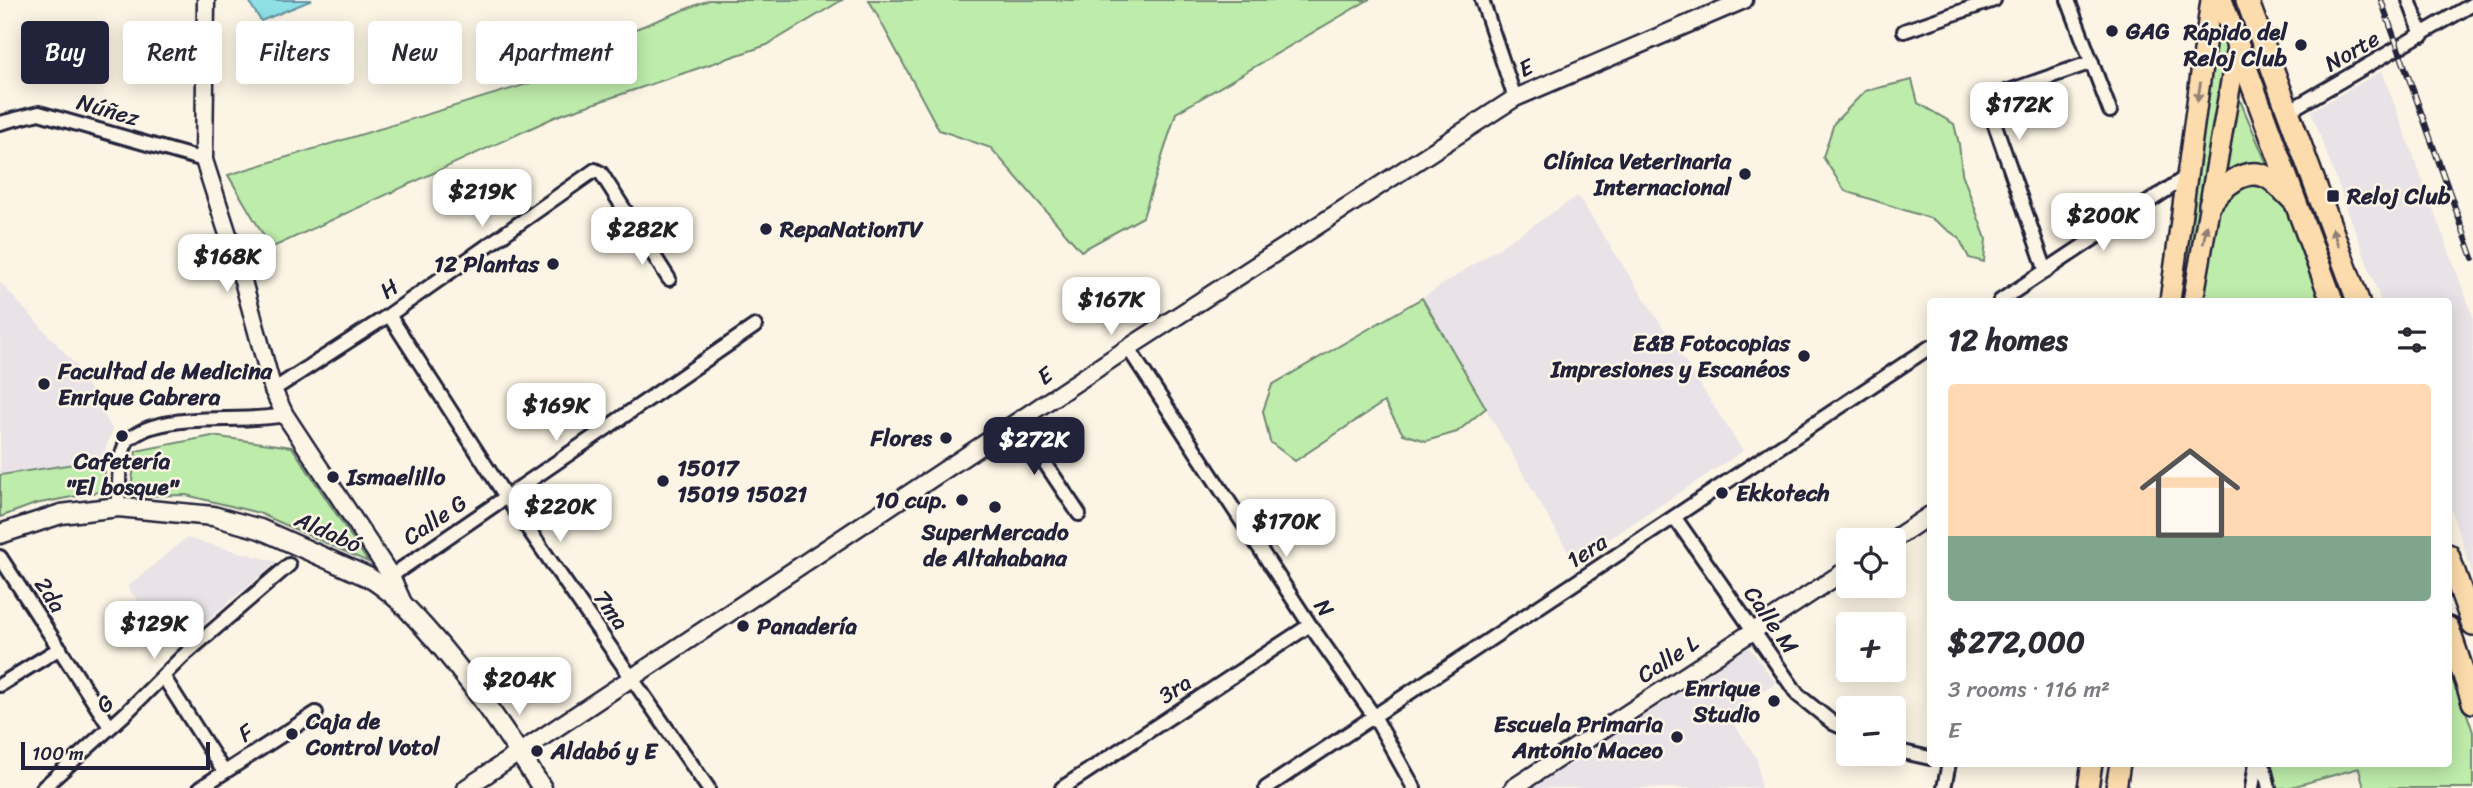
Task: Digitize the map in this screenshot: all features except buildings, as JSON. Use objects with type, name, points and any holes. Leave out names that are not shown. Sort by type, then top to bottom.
[{"type":"highway","points":[[2221,0],[2332,298]]},
{"type":"highway","points":[[2237,47],[2246,0]]},
{"type":"highway","points":[[2246,0],[2357,298]]},
{"type":"highway","points":[[2277,153],[2278,130],[2287,112]]},
{"type":"highway","points":[[2210,204],[2228,184],[2242,176],[2255,174],[2271,180],[2297,204]]},
{"type":"highway","points":[[2452,566],[2473,625]]},
{"type":"highway","points":[[2452,640],[2473,702]]},
{"type":"main road","points":[[2170,298],[2211,0]]},
{"type":"main road","points":[[2194,298],[2237,47]]},
{"type":"main road","name":"Aldabó","points":[[0,534],[61,514],[118,507],[213,516],[260,529],[368,577],[388,581],[404,605],[486,703],[542,788]]},
{"type":"main road","points":[[2088,788],[2091,767]]},
{"type":"main road","points":[[2116,788],[2119,767]]},
{"type":"street","points":[[206,0],[204,160],[243,281],[273,390],[285,415],[388,581]]},
{"type":"street","points":[[1482,0],[1515,98]]},
{"type":"street","name":"E","points":[[466,788],[1017,421],[1515,98],[1744,0]]},
{"type":"street","points":[[1905,31],[1994,0]]},
{"type":"street","points":[[2068,0],[2110,111]]},
{"type":"street","points":[[2409,0],[2422,35]]},
{"type":"street","name":"Norte","points":[[2287,112],[2473,4]]},
{"type":"street","points":[[2046,271],[1986,99],[2092,62]]},
{"type":"street","name":"Núñez","points":[[0,123],[39,113],[204,160]]},
{"type":"street","name":"H","points":[[273,390],[388,315],[595,170],[601,173],[669,279]]},
{"type":"street","points":[[2005,298],[2186,177]]},
{"type":"street","name":"7ma","points":[[388,315],[506,497],[708,788]]},
{"type":"street","name":"Calle G","points":[[388,581],[755,326]]},
{"type":"street","name":"N","points":[[1128,348],[1310,625],[1374,716],[1414,788]]},
{"type":"street","name":"1era","points":[[1266,788],[1927,349]]},
{"type":"street","points":[[118,507],[120,459],[127,440],[151,427],[205,419],[261,419],[285,415]]},
{"type":"street","points":[[1017,421],[1079,514]]},
{"type":"street","points":[[1906,531],[1927,517]]},
{"type":"street","name":"Calle M","points":[[1675,518],[1798,695],[1836,724]]},
{"type":"street","name":"2da","points":[[0,557],[110,727]]},
{"type":"street","name":"G","points":[[43,788],[163,676],[289,565]]},
{"type":"street","name":"Calle L","points":[[1513,788],[1836,577]]},
{"type":"street","name":"3ra","points":[[1062,788],[1310,625]]},
{"type":"street","points":[[0,685],[60,648]]},
{"type":"street","points":[[163,676],[224,772]]},
{"type":"street","name":"F","points":[[200,788],[316,713]]},
{"type":"street","points":[[1906,753],[1927,757]]},
{"type":"street","points":[[1944,788],[1948,767]]},
{"type":"street","points":[[2252,788],[2255,767]]},
{"type":"street","points":[[2264,767],[2269,788]]},
{"type":"shaded area","points":[[2382,71],[2473,316],[2473,575],[2452,513],[2452,298],[2380,298],[2311,111]]},
{"type":"shaded area","points":[[1578,196],[1743,451],[1574,562],[1422,298]]},
{"type":"shaded area","name":"Facultad de Medicina Enrique Cabrera","points":[[0,282],[75,364],[113,430],[103,455],[92,471],[0,491]]},
{"type":"shaded area","points":[[186,538],[277,562],[176,646],[127,587]]},
{"type":"shaded area","name":"Escuela Primaria Antonio Maceo","points":[[1749,647],[1776,683],[1728,715],[1757,758],[1761,788],[1533,788]]},
{"type":"green space","points":[[709,0],[842,0],[767,45],[557,116],[271,248],[228,175],[527,84],[637,84],[637,28]]},
{"type":"green space","points":[[869,0],[1368,0],[1176,113],[1143,217],[1081,251],[991,148],[939,130]]},
{"type":"green space","points":[[2219,36],[2228,41],[2211,158],[2186,298],[2173,298],[2215,37]]},
{"type":"green space","points":[[1912,80],[1918,103],[1954,124],[1962,173],[1986,239],[1984,262],[1969,258],[1959,238],[1932,219],[1845,191],[1823,157],[1834,123],[1865,91]]},
{"type":"green space","points":[[2237,93],[2269,169],[2244,167],[2221,175]]},
{"type":"green space","points":[[2242,176],[2287,194],[2328,298],[2194,298],[2210,204]]},
{"type":"green space","points":[[1422,298],[1486,408],[1457,432],[1426,441],[1403,434],[1384,402],[1295,461],[1270,442],[1263,411],[1272,385]]},
{"type":"green space","points":[[212,436],[292,447],[368,562],[259,513],[186,495],[130,496],[136,451]]},
{"type":"green space","points":[[94,461],[105,470],[104,491],[35,504],[0,517],[0,475]]},
{"type":"green space","points":[[2452,670],[2473,732],[2473,788],[2364,788],[2359,768],[2288,788],[2269,788],[2264,767],[2452,767]]},
{"type":"water","points":[[250,0],[312,0],[261,21]]},
{"type":"railway","points":[[2381,0],[2473,258]]},
{"type":"place","name":"GAG","points":[[2112,31]]},
{"type":"place","name":"Rápido del Reloj Club","points":[[2301,45]]},
{"type":"place","name":"Clínica Veterinaria Internacional","points":[[1745,174]]},
{"type":"place","name":"Reloj Club","points":[[2333,196]]},
{"type":"place","name":"RepaNationTV","points":[[766,229]]},
{"type":"place","name":"12 Plantas","points":[[553,264]]},
{"type":"place","name":"E&B Fotocopias Impresiones y Escanéos","points":[[1804,356]]},
{"type":"place","name":"Facultad de Medicina Enrique Cabrera","points":[[44,384]]},
{"type":"place","name":"Cafetería \"El bosque\"","points":[[122,436]]},
{"type":"place","name":"Flores","points":[[946,438]]},
{"type":"place","name":"Ismaelillo","points":[[333,477]]},
{"type":"place","name":"15017 15019 15021","points":[[663,481]]},
{"type":"place","name":"Ekkotech","points":[[1722,493]]},
{"type":"place","name":"10 cup.","points":[[962,500]]},
{"type":"place","name":"SuperMercado de Altahabana","points":[[995,507]]},
{"type":"place","name":"Panadería","points":[[743,626]]},
{"type":"place","name":"Enrique Studio","points":[[1774,701]]},
{"type":"place","name":"Caja de Control Votol","points":[[292,734]]},
{"type":"place","name":"Escuela Primaria Antonio Maceo","points":[[1677,737]]},
{"type":"place","name":"Aldabó y E","points":[[537,751]]}]
